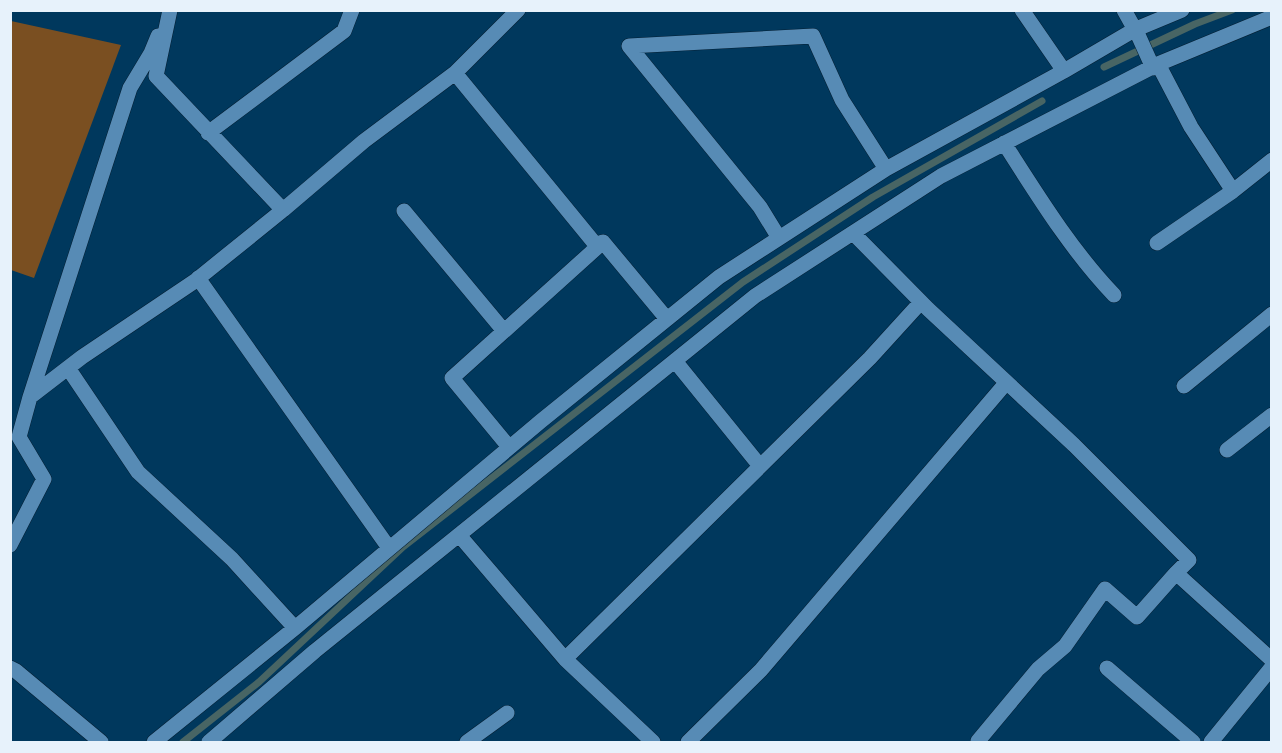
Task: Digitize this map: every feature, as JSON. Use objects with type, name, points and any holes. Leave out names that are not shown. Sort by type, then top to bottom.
[{"type":"street","points":[[169,10],[156,76],[282,210]]},
{"type":"street","points":[[10,545],[44,479],[19,437],[30,397],[130,88],[151,53],[169,10]]},
{"type":"street","points":[[208,133],[344,31],[352,10]]},
{"type":"street","points":[[30,397],[198,278],[364,141],[455,73],[518,10]]},
{"type":"street","points":[[1022,10],[1064,71]]},
{"type":"street","points":[[1124,10],[1191,127],[1233,191]]},
{"type":"street","points":[[154,742],[719,277],[886,169],[1064,71],[1182,10]]},
{"type":"street","points":[[210,742],[315,651],[755,296],[941,176],[1154,65],[1272,17]]},
{"type":"street","points":[[779,238],[760,207],[629,46],[813,36],[842,100],[886,169]]},
{"type":"street","points":[[455,73],[596,245],[603,242]]},
{"type":"street","points":[[1004,143],[1056,222],[1097,277],[1114,295]]},
{"type":"street","points":[[1157,243],[1233,191],[1272,160]]},
{"type":"street","points":[[404,211],[504,331]]},
{"type":"street","points":[[853,233],[921,302],[1074,445],[1189,560],[1137,617],[1105,589],[1065,646],[1038,669],[978,741],[980,742]]},
{"type":"street","points":[[603,242],[667,319]]},
{"type":"street","points":[[510,447],[452,378],[603,242]]},
{"type":"street","points":[[198,278],[389,548]]},
{"type":"street","points":[[565,659],[862,365],[921,302]]},
{"type":"street","points":[[1184,386],[1272,314]]},
{"type":"street","points":[[675,361],[760,466]]},
{"type":"street","points":[[68,368],[138,472],[232,559],[295,628]]},
{"type":"street","points":[[688,742],[761,670],[1006,383]]},
{"type":"street","points":[[1227,450],[1272,415]]},
{"type":"street","points":[[459,535],[565,659],[654,742]]},
{"type":"street","points":[[1176,573],[1272,660]]},
{"type":"street","points":[[1211,742],[1272,667]]},
{"type":"street","points":[[10,668],[101,742]]},
{"type":"street","points":[[1107,668],[1193,742]]},
{"type":"street","points":[[467,742],[507,713]]},
{"type":"shaded area","points":[[11,21],[121,45],[34,278],[11,270]]},
{"type":"waterway","points":[[1104,67],[1195,24],[1232,10]]},
{"type":"waterway","points":[[183,742],[259,682],[403,547],[743,282],[873,197],[1042,101]]}]
